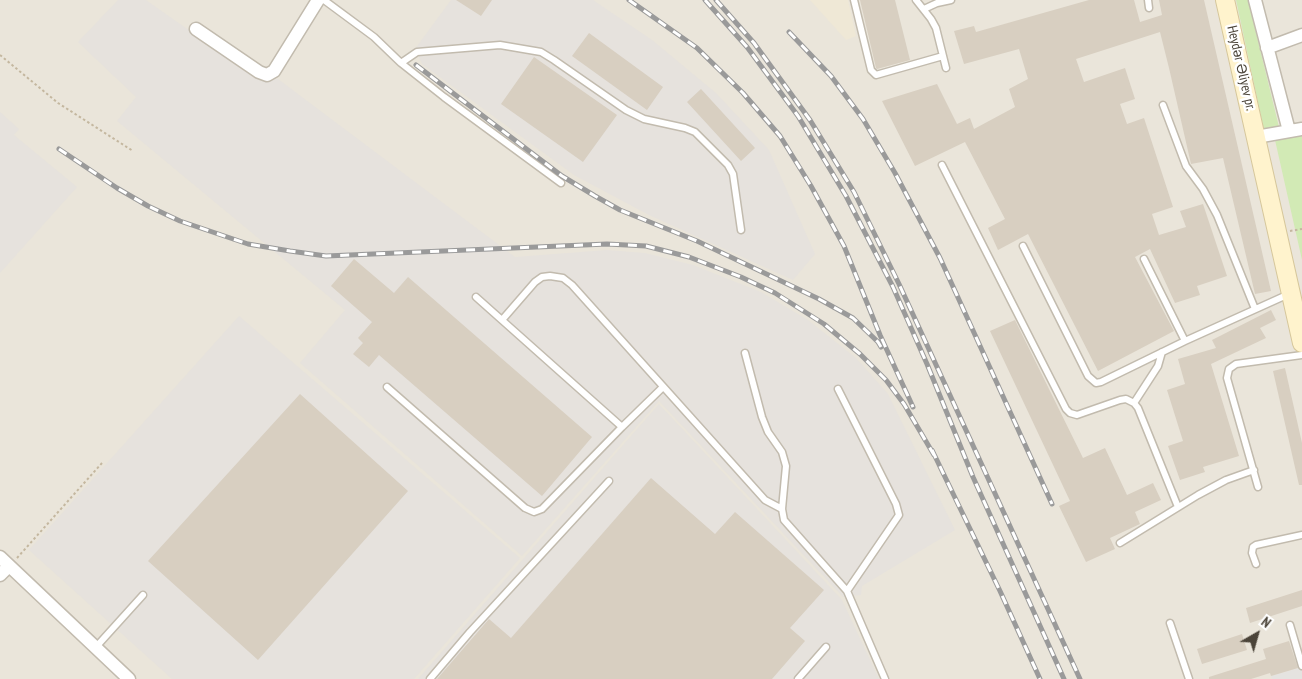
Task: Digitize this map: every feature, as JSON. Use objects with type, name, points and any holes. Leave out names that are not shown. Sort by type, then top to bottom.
[{"type":"main road","name":"Heydər Əliyev pr.","points":[[1225,0],[1301,333]]},
{"type":"street","points":[[196,28],[258,72],[267,75],[274,71],[318,0]]},
{"type":"street","points":[[1255,0],[1267,48],[1296,130],[1256,137]]},
{"type":"street","points":[[1267,48],[1302,35]]},
{"type":"street","points":[[0,575],[5,561],[129,679]]},
{"type":"lane","points":[[324,0],[374,36],[444,97],[561,183]]},
{"type":"lane","points":[[854,0],[871,70],[876,75],[943,56]]},
{"type":"lane","points":[[916,0],[936,28],[946,68]]},
{"type":"lane","points":[[924,9],[951,0]]},
{"type":"lane","points":[[1148,0],[1150,8]]},
{"type":"lane","points":[[402,62],[417,52],[500,45],[541,52],[626,110],[644,119],[685,128],[694,132],[728,165],[733,174],[741,230]]},
{"type":"lane","points":[[1163,105],[1186,166],[1203,189],[1217,215],[1255,309]]},
{"type":"lane","points":[[942,165],[1066,409],[1070,413],[1077,415],[1120,400],[1126,399],[1134,403],[1138,408],[1178,507]]},
{"type":"lane","points":[[1023,246],[1088,376],[1096,383],[1291,293]]},
{"type":"lane","points":[[1144,259],[1185,341]]},
{"type":"lane","points":[[502,320],[535,282],[542,277],[563,278],[572,285],[765,500],[782,510]]},
{"type":"lane","points":[[476,297],[622,427]]},
{"type":"lane","points":[[1134,403],[1158,366],[1162,352]]},
{"type":"lane","points":[[745,353],[762,417],[768,432],[782,452],[786,466],[782,510],[784,520],[848,591],[885,679]]},
{"type":"lane","points":[[1258,487],[1227,378],[1229,369],[1236,364],[1302,355]]},
{"type":"lane","points":[[387,387],[525,508],[534,512],[542,508],[663,387]]},
{"type":"lane","points":[[838,390],[896,504],[899,515],[848,591]]},
{"type":"lane","points":[[1120,543],[1226,480],[1254,470]]},
{"type":"lane","points":[[430,679],[470,632],[609,480]]},
{"type":"lane","points":[[1256,564],[1252,553],[1256,545],[1302,535]]},
{"type":"lane","points":[[96,648],[143,595]]},
{"type":"lane","points":[[1170,623],[1189,679]]},
{"type":"lane","points":[[1290,625],[1302,666]]},
{"type":"lane","points":[[798,679],[826,647]]},
{"type":"path","points":[[0,55],[58,103],[133,151]]},
{"type":"path","points":[[5,561],[102,463]]},
{"type":"shaded area","points":[[0,0],[1302,0],[1302,679],[0,679]]},
{"type":"shaded area","points":[[118,0],[146,0],[261,81],[278,79],[515,257],[607,250],[645,253],[693,265],[761,292],[808,320],[856,358],[888,394],[955,530],[862,586],[861,595],[843,597],[659,401],[522,556],[300,363],[345,310],[117,121],[136,97],[78,42]]},
{"type":"shaded area","points":[[451,0],[593,0],[652,40],[716,93],[769,150],[815,254],[793,280],[649,215],[574,175],[422,64],[415,49]]},
{"type":"shaded area","points":[[810,0],[848,0],[856,36],[846,40]]},
{"type":"shaded area","points":[[0,112],[19,129],[14,135],[77,187],[0,273]]},
{"type":"shaded area","points":[[239,316],[520,558],[414,679],[172,679],[29,550]]},
{"type":"shaded area","points":[[659,404],[842,600],[879,679],[418,679]]},
{"type":"shaded area","points":[[1302,667],[1302,679],[1272,679],[1271,676]]},
{"type":"green space","points":[[1236,0],[1248,0],[1279,127],[1264,130]]},
{"type":"green space","points":[[1302,136],[1302,260],[1275,140]]},
{"type":"building","points":[[456,0],[492,0],[481,16]]},
{"type":"building","points":[[860,0],[895,0],[910,60],[876,68]]},
{"type":"building","points":[[1089,0],[1134,0],[1140,22],[1162,15],[1159,0],[1204,0],[1271,291],[1255,294],[1223,158],[1191,164],[1160,32],[1076,59],[1084,82],[1125,68],[1135,99],[1120,104],[1127,124],[1144,118],[1173,207],[1152,214],[1159,235],[1186,227],[1180,211],[1203,204],[1227,276],[1197,286],[1200,295],[1175,303],[1150,249],[1135,257],[1174,331],[1098,371],[1028,234],[998,250],[988,228],[1005,219],[965,142],[915,166],[882,101],[937,84],[957,124],[970,118],[974,129],[1015,107],[1009,89],[1028,79],[1019,49],[964,64],[954,31],[974,26],[976,32]]},
{"type":"building","points":[[589,33],[663,87],[647,110],[572,56]]},
{"type":"building","points":[[534,57],[617,115],[583,162],[501,104]]},
{"type":"building","points":[[701,89],[755,148],[741,161],[687,102]]},
{"type":"building","points":[[354,259],[394,293],[408,277],[592,437],[542,496],[379,355],[369,367],[353,354],[363,343],[358,338],[372,322],[331,286]]},
{"type":"building","points":[[1271,310],[1276,320],[1260,328],[1266,338],[1211,364],[1239,456],[1203,467],[1205,472],[1180,480],[1168,446],[1183,441],[1167,390],[1185,384],[1178,359],[1216,348],[1212,340]]},
{"type":"building","points":[[1015,320],[1083,458],[1105,448],[1127,495],[1153,483],[1161,500],[1135,512],[1140,524],[1110,538],[1115,549],[1086,562],[1059,506],[1070,501],[990,331]]},
{"type":"building","points":[[1285,368],[1302,443],[1302,485],[1299,485],[1273,371]]},
{"type":"building","points":[[300,394],[408,491],[258,660],[148,561]]},
{"type":"building","points":[[651,478],[715,534],[735,512],[824,590],[790,628],[805,641],[772,679],[437,679],[489,619],[511,638]]},
{"type":"building","points":[[1302,590],[1302,606],[1250,623],[1246,608]]},
{"type":"building","points":[[1242,634],[1247,650],[1202,664],[1197,649]]},
{"type":"building","points":[[1289,641],[1298,668],[1271,676],[1270,673],[1251,679],[1209,679],[1209,677],[1266,659],[1263,649]]},
{"type":"railway","points":[[629,0],[697,48],[743,93],[780,136],[811,186],[844,246],[880,335],[913,407]]},
{"type":"railway","points":[[705,0],[747,47],[798,116],[846,196],[893,287],[973,477],[1064,679]]},
{"type":"railway","points":[[716,0],[754,43],[810,120],[854,192],[899,284],[1080,679]]},
{"type":"railway","points":[[789,32],[831,76],[863,119],[895,173],[940,258],[1052,504]]},
{"type":"railway","points":[[416,65],[562,176],[620,210],[697,241],[819,299],[853,318],[881,347]]},
{"type":"railway","points":[[59,149],[117,188],[148,206],[180,221],[248,244],[326,256],[607,244],[646,246],[689,257],[741,277],[775,293],[824,324],[860,354],[886,380],[904,404],[934,455]]},
{"type":"railway","points":[[932,450],[1040,679]]}]
